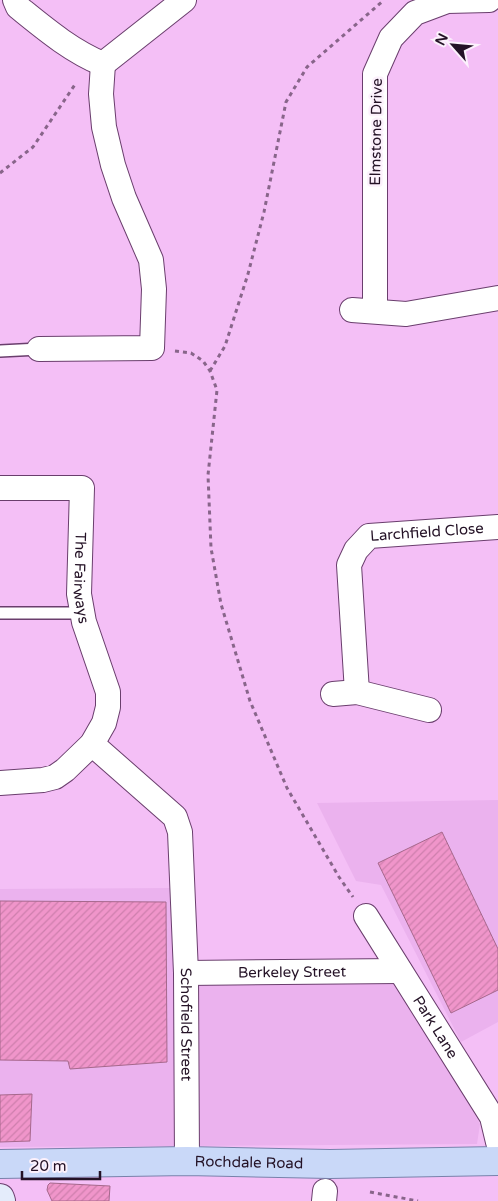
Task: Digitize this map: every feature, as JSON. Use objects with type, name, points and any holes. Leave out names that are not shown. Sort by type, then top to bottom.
[{"type":"main road","name":"Rochdale Road","points":[[0,1164],[187,1161],[330,1164],[498,1161]]},
{"type":"street","points":[[15,0],[18,7],[54,36],[97,62]]},
{"type":"street","points":[[97,62],[184,0]]},
{"type":"street","name":"Elmstone Drive","points":[[375,311],[375,74],[391,38],[415,13],[447,1],[489,0]]},
{"type":"street","points":[[39,349],[152,348],[154,289],[151,260],[124,198],[113,165],[104,127],[97,62]]},
{"type":"street","points":[[352,310],[406,314],[498,298]]},
{"type":"street","name":"The Fairways","points":[[0,488],[82,488],[79,594],[82,613],[108,692],[108,707],[104,723],[92,744],[65,770],[55,777],[43,780],[0,783]]},
{"type":"street","name":"Larchfield Close","points":[[357,692],[349,565],[356,550],[369,536],[498,527]]},
{"type":"street","points":[[333,694],[357,692],[429,710]]},
{"type":"street","name":"Schofield Street","points":[[92,744],[176,817],[180,832],[186,973],[187,1161]]},
{"type":"street","name":"Park Lane","points":[[366,916],[492,1116],[498,1142]]},
{"type":"street","name":"Berkeley Street","points":[[186,973],[400,970]]},
{"type":"lane","points":[[0,352],[39,349]]},
{"type":"lane","points":[[0,613],[82,613]]},
{"type":"path","points":[[210,371],[225,346],[248,274],[264,212],[286,102],[307,67],[384,0]]},
{"type":"path","points":[[0,173],[33,147],[97,62]]},
{"type":"path","points":[[152,348],[191,353],[202,361],[210,371],[216,390],[208,476],[211,548],[221,604],[250,701],[287,788],[339,877],[366,916]]},
{"type":"path","points":[[366,1191],[418,1201]]},
{"type":"shaded area","points":[[498,800],[498,1022],[461,1042],[381,885],[356,881],[317,803]]},
{"type":"shaded area","points":[[173,888],[178,986],[398,981],[480,1124],[477,1144],[0,1147],[0,889]]},
{"type":"building","points":[[442,832],[498,949],[498,990],[451,1013],[378,863]]},
{"type":"building","points":[[0,901],[166,902],[167,1062],[70,1069],[68,1061],[0,1060]]},
{"type":"building","points":[[32,1094],[30,1141],[0,1142],[0,1095]]},
{"type":"building","points":[[50,1183],[110,1186],[109,1201],[52,1201],[47,1190]]}]
